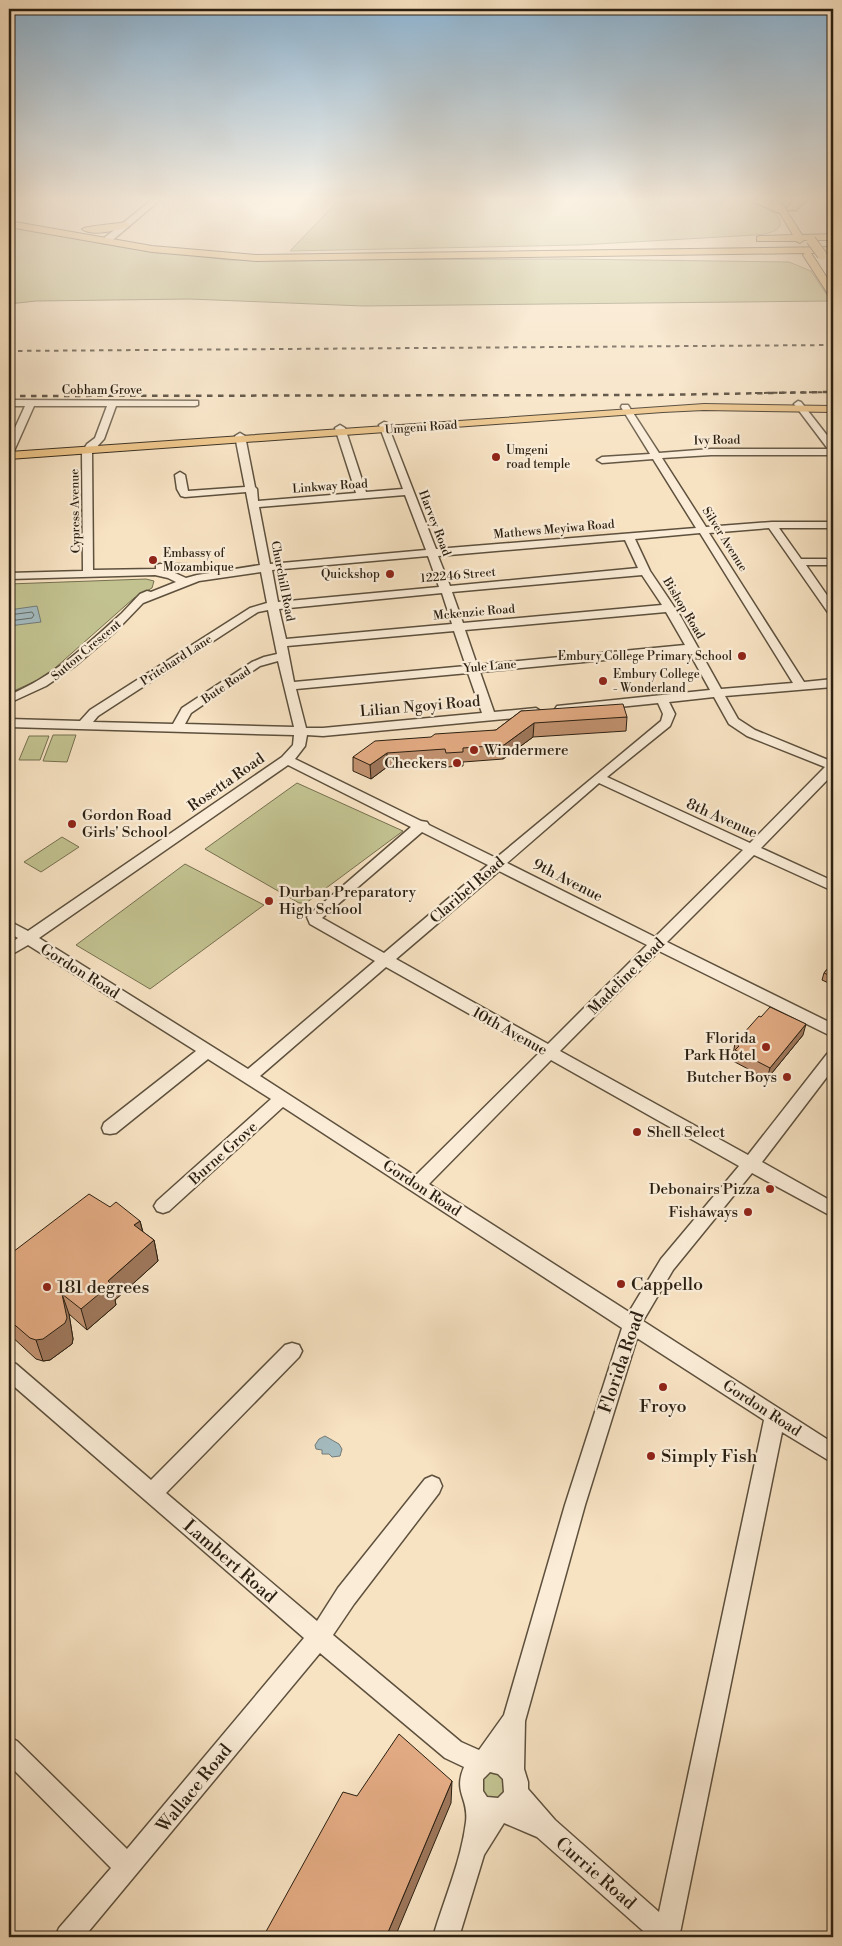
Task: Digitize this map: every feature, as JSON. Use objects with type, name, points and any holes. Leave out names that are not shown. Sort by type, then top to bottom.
[{"type":"main road","name":"Umgeni Road","points":[[9,456],[626,409],[833,404]]},
{"type":"main road","name":"Umgeni Road","points":[[800,406],[833,409]]},
{"type":"main road","name":"Umgeni Road","points":[[9,451],[89,449]]},
{"type":"street","points":[[9,451],[31,403]]},
{"type":"street","points":[[89,449],[99,439],[113,403]]},
{"type":"street","name":"Cobham Grove","points":[[9,404],[195,403]]},
{"type":"street","points":[[800,406],[833,450]]},
{"type":"street","name":"Silver Avenue","points":[[626,409],[801,686]]},
{"type":"street","points":[[9,426],[20,427]]},
{"type":"street","name":"Harvey Road","points":[[385,427],[446,590],[489,716]]},
{"type":"street","points":[[341,430],[362,496]]},
{"type":"street","name":"Churchill Road","points":[[240,438],[270,567],[274,605],[289,686],[301,732]]},
{"type":"street","name":"Cypress Avenue","points":[[88,572],[89,449]]},
{"type":"street","name":"Ivy Road","points":[[602,460],[711,452],[833,450]]},
{"type":"street","points":[[180,475],[182,490],[185,494],[252,489]]},
{"type":"street","name":"Linkway Road","points":[[254,504],[408,492]]},
{"type":"street","points":[[772,525],[798,562],[828,598],[833,612]]},
{"type":"street","name":"Mathews Meyiwa Road","points":[[9,576],[88,572],[150,577],[175,582],[270,567],[703,530],[772,525],[833,525]]},
{"type":"street","name":"Bishop Road","points":[[629,537],[645,571],[692,648],[733,721],[751,733],[833,767]]},
{"type":"street","points":[[798,562],[833,562]]},
{"type":"street","points":[[88,572],[196,566],[224,568]]},
{"type":"street","name":"Mathews Meyiwa Road","points":[[175,582],[224,568],[270,567]]},
{"type":"street","name":"122246 Street","points":[[274,605],[645,571]]},
{"type":"street","name":"Sutton Crescent","points":[[9,701],[49,681],[142,600],[175,582]]},
{"type":"street","name":"Pritchard Lane","points":[[84,724],[94,713],[254,610],[274,605]]},
{"type":"street","name":"Mckenzie Road","points":[[282,643],[668,608]]},
{"type":"street","name":"Yule Lane","points":[[289,686],[692,648]]},
{"type":"street","name":"Bute Road","points":[[178,728],[186,711],[256,664],[268,659],[284,657]]},
{"type":"street","name":"Lilian Ngoyi Road","points":[[11,722],[323,732],[833,683]]},
{"type":"street","points":[[820,685],[833,695]]},
{"type":"street","name":"Claribel Road","points":[[249,1077],[598,778],[666,723],[669,718],[669,712],[662,699]]},
{"type":"street","name":"Rosetta Road","points":[[9,951],[287,760],[299,746],[301,732]]},
{"type":"street","name":"9th Avenue","points":[[287,760],[833,1031]]},
{"type":"street","name":"Madeline Road","points":[[417,1185],[833,767]]},
{"type":"street","name":"8th Avenue","points":[[598,778],[833,886]]},
{"type":"street","name":"10th Avenue","points":[[422,826],[314,917],[315,921],[833,1210]]},
{"type":"street","name":"Gordon Road","points":[[9,926],[283,1098],[833,1454]]},
{"type":"street","points":[[110,1128],[207,1050]]},
{"type":"street","name":"Florida Road","points":[[512,1770],[514,1721],[572,1517],[632,1324],[659,1274],[750,1164],[833,1058]]},
{"type":"street","name":"Burne Grove","points":[[163,1206],[283,1098]]},
{"type":"street","points":[[152,1493],[292,1351]]},
{"type":"street","name":"Lambert Road","points":[[9,1370],[318,1637],[453,1750],[479,1767]]},
{"type":"street","points":[[668,1937],[775,1416]]},
{"type":"street","name":"Wallace Road","points":[[68,1937],[318,1637],[346,1596],[432,1486]]},
{"type":"street","name":"Florida Road","points":[[479,1767],[514,1721]]},
{"type":"street","points":[[9,1749],[128,1867]]},
{"type":"street","points":[[446,1937],[473,1851],[490,1827],[498,1805],[516,1781],[512,1770],[497,1760],[479,1767],[470,1789],[498,1805]]},
{"type":"street","name":"Currie Road","points":[[498,1805],[546,1829],[668,1937]]},
{"type":"green space","points":[[9,291],[824,291],[831,301],[363,306],[190,299],[36,301],[9,304]]},
{"type":"green space","points":[[146,579],[154,581],[152,588],[134,598],[55,668],[38,680],[9,693],[9,584]]},
{"type":"green space","points":[[53,735],[76,735],[67,762],[43,761]]},
{"type":"green space","points":[[29,736],[49,736],[40,760],[19,760]]},
{"type":"green space","points":[[297,783],[403,831],[306,903],[299,903],[205,849]]},
{"type":"green space","points":[[62,837],[79,847],[41,872],[24,862]]},
{"type":"green space","points":[[185,864],[264,905],[150,989],[76,945]]},
{"type":"green space","points":[[494,1770],[506,1781],[504,1795],[496,1799],[488,1798],[482,1792],[483,1774]]},
{"type":"water","points":[[37,606],[41,622],[9,626],[9,610]]},
{"type":"water","points":[[325,1436],[339,1444],[342,1449],[340,1456],[332,1457],[329,1454],[322,1454],[322,1450],[316,1449],[315,1445],[319,1439]]},
{"type":"building","points":[[623,704],[627,717],[534,723],[504,745],[463,748],[463,752],[446,753],[445,749],[387,753],[370,765],[353,757],[375,741],[431,737],[435,734],[496,730],[521,711]]},
{"type":"building","points":[[833,962],[833,977],[824,973]]},
{"type":"building","name":"Florida Park Hotel","points":[[770,1007],[806,1024],[770,1068],[735,1050],[739,1046],[735,1043],[759,1016],[761,1017]]},
{"type":"building","name":"181 degrees","points":[[89,1194],[110,1207],[116,1202],[140,1221],[134,1225],[154,1240],[108,1281],[111,1284],[81,1309],[62,1294],[67,1318],[65,1323],[43,1339],[36,1340],[30,1338],[9,1320],[9,1255]]},
{"type":"building","points":[[399,1734],[452,1781],[386,1937],[263,1937],[343,1792],[357,1796]]},
{"type":"railway","points":[[9,351],[833,345]]},
{"type":"railway","points":[[9,396],[655,395],[821,392]]},
{"type":"railway","points":[[755,393],[821,392]]},
{"type":"railway","points":[[821,392],[830,392]]},
{"type":"railway","points":[[821,392],[833,392]]},
{"type":"place","name":"Umgeni road temple","points":[[496,457]]},
{"type":"place","name":"Embassy of Mozambique","points":[[153,560]]},
{"type":"place","name":"Quickshop","points":[[390,574]]},
{"type":"place","name":"Embury College Primary School","points":[[742,656]]},
{"type":"place","name":"Embury College - Wonderland","points":[[603,681]]},
{"type":"place","name":"Windermere","points":[[474,750]]},
{"type":"place","name":"Checkers","points":[[457,763]]},
{"type":"place","name":"Gordon Road Girls' School","points":[[72,824]]},
{"type":"place","name":"Durban Preparatory High School","points":[[269,901]]},
{"type":"place","name":"Florida Park Hotel","points":[[766,1047]]},
{"type":"place","name":"Butcher Boys","points":[[787,1077]]},
{"type":"place","name":"Shell Select","points":[[637,1132]]},
{"type":"place","name":"Debonairs Pizza","points":[[770,1189]]},
{"type":"place","name":"Fishaways","points":[[748,1212]]},
{"type":"place","name":"Cappello","points":[[621,1284]]},
{"type":"place","name":"181 degrees","points":[[47,1287]]},
{"type":"place","name":"Froyo","points":[[663,1387]]},
{"type":"place","name":"Simply Fish","points":[[651,1456]]}]
